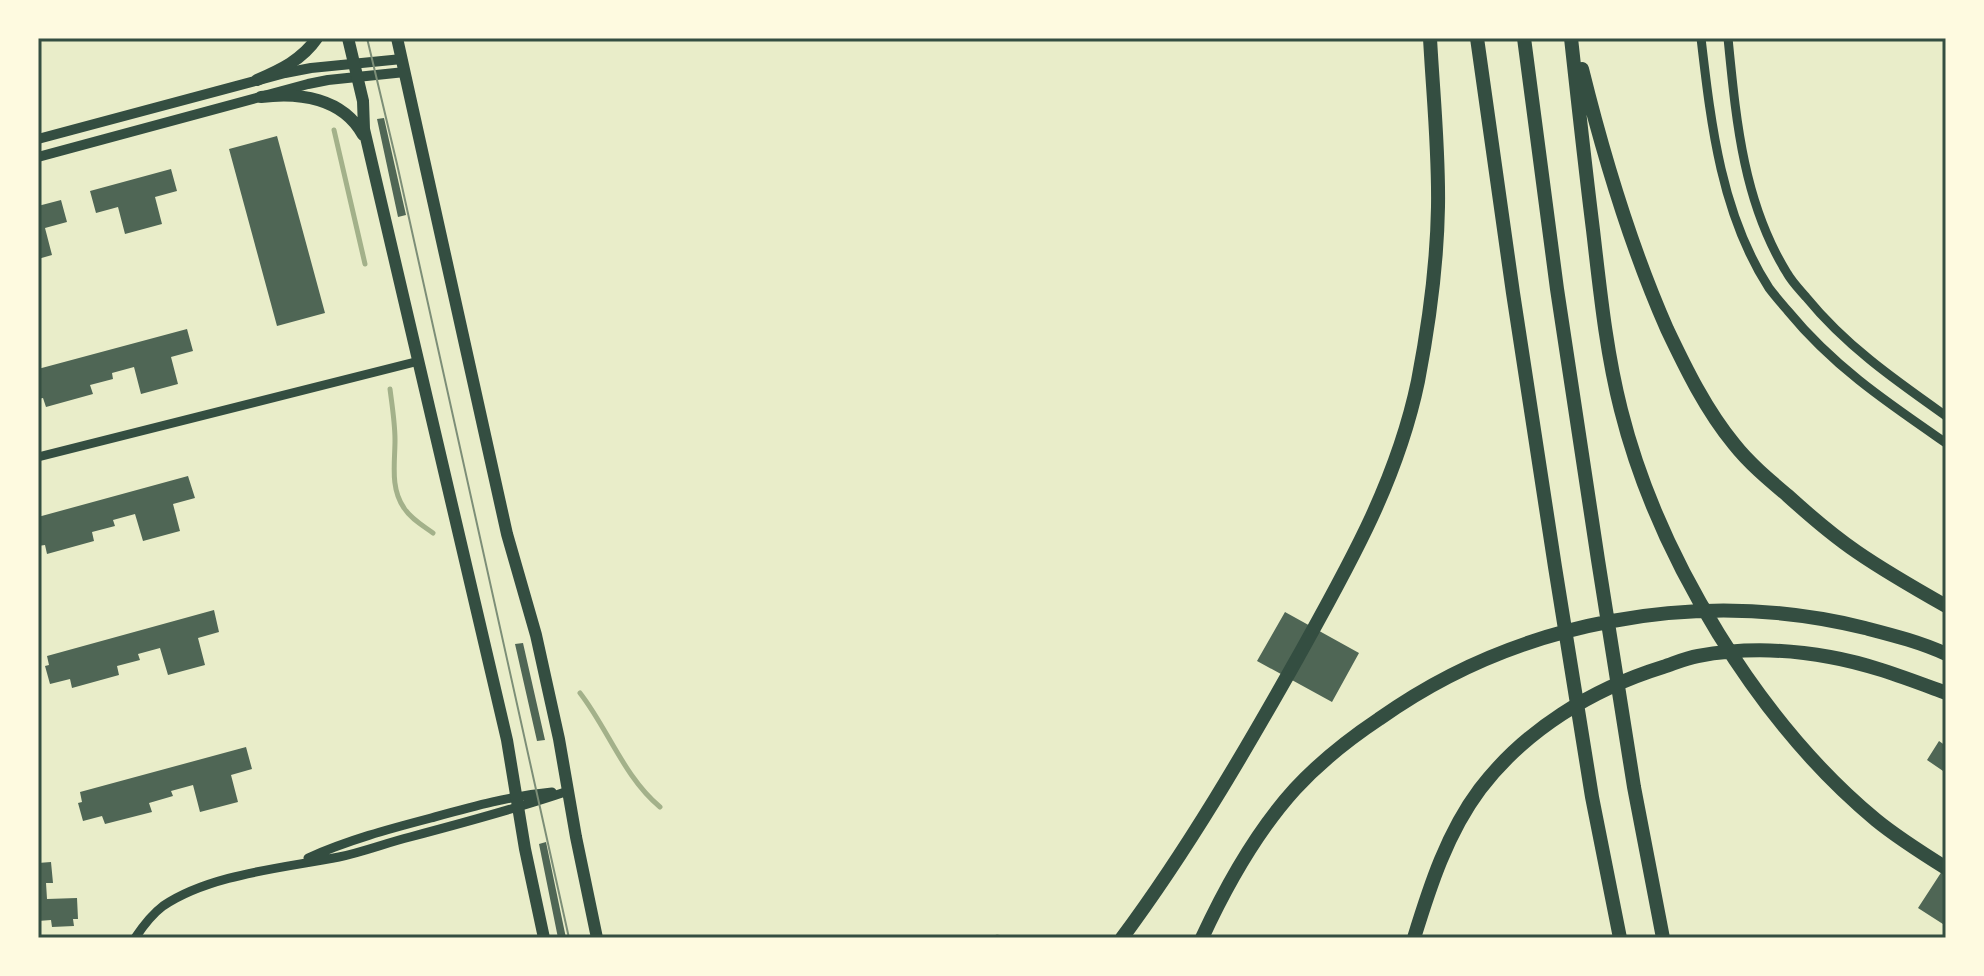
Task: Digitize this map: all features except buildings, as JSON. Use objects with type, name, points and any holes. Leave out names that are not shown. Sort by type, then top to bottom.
[{"type":"highway","points":[[1122,938],[1245,751],[1340,581],[1387,483],[1417,383],[1428,324],[1438,207],[1430,38]]},
{"type":"highway","points":[[1477,38],[1555,567],[1592,797],[1620,938]]},
{"type":"highway","points":[[1524,38],[1557,289],[1598,560],[1634,787],[1663,938]]},
{"type":"highway","points":[[1572,38],[1611,366],[1637,464],[1678,560],[1729,650],[1801,746],[1877,821],[1946,868]]},
{"type":"highway","points":[[1572,38],[1611,177],[1643,273],[1681,359],[1718,423],[1752,464],[1819,523],[1858,553],[1946,606]]},
{"type":"highway","points":[[1202,938],[1255,843],[1295,789],[1357,734],[1395,707],[1493,656],[1558,633],[1623,618],[1684,611],[1755,611],[1835,621],[1899,637],[1946,654]]},
{"type":"highway","points":[[1414,938],[1440,861],[1480,790],[1514,750],[1555,718],[1596,693],[1647,672],[1696,657],[1739,651],[1831,657],[1890,672],[1946,693]]},
{"type":"highway","points":[[1134,938],[1145,907]]},
{"type":"main road","points":[[257,80],[290,64],[317,38]]},
{"type":"main road","points":[[348,38],[363,101],[364,129],[503,725],[544,938]]},
{"type":"main road","points":[[397,38],[507,534],[536,635],[597,938]]},
{"type":"main road","points":[[38,139],[311,68],[355,70],[403,66]]},
{"type":"main road","points":[[38,157],[355,70]]},
{"type":"main road","points":[[261,97],[282,94],[323,101],[354,122],[368,145]]},
{"type":"street","points":[[1701,38],[1720,168],[1749,252],[1770,289],[1799,325],[1860,383],[1946,443]]},
{"type":"street","points":[[1728,38],[1735,113],[1754,201],[1789,276],[1816,310],[1874,365],[1946,416]]},
{"type":"street","points":[[38,457],[419,361]]},
{"type":"street","points":[[135,938],[146,921],[163,906],[226,880],[298,863],[337,845],[568,791]]},
{"type":"waterway","points":[[334,130],[365,264]]},
{"type":"waterway","points":[[390,389],[397,492],[407,512],[433,533]]},
{"type":"waterway","points":[[580,693],[636,782],[660,807]]},
{"type":"waterway","points":[[997,937],[1001,938]]},
{"type":"tram line","points":[[367,38],[569,938]]}]
